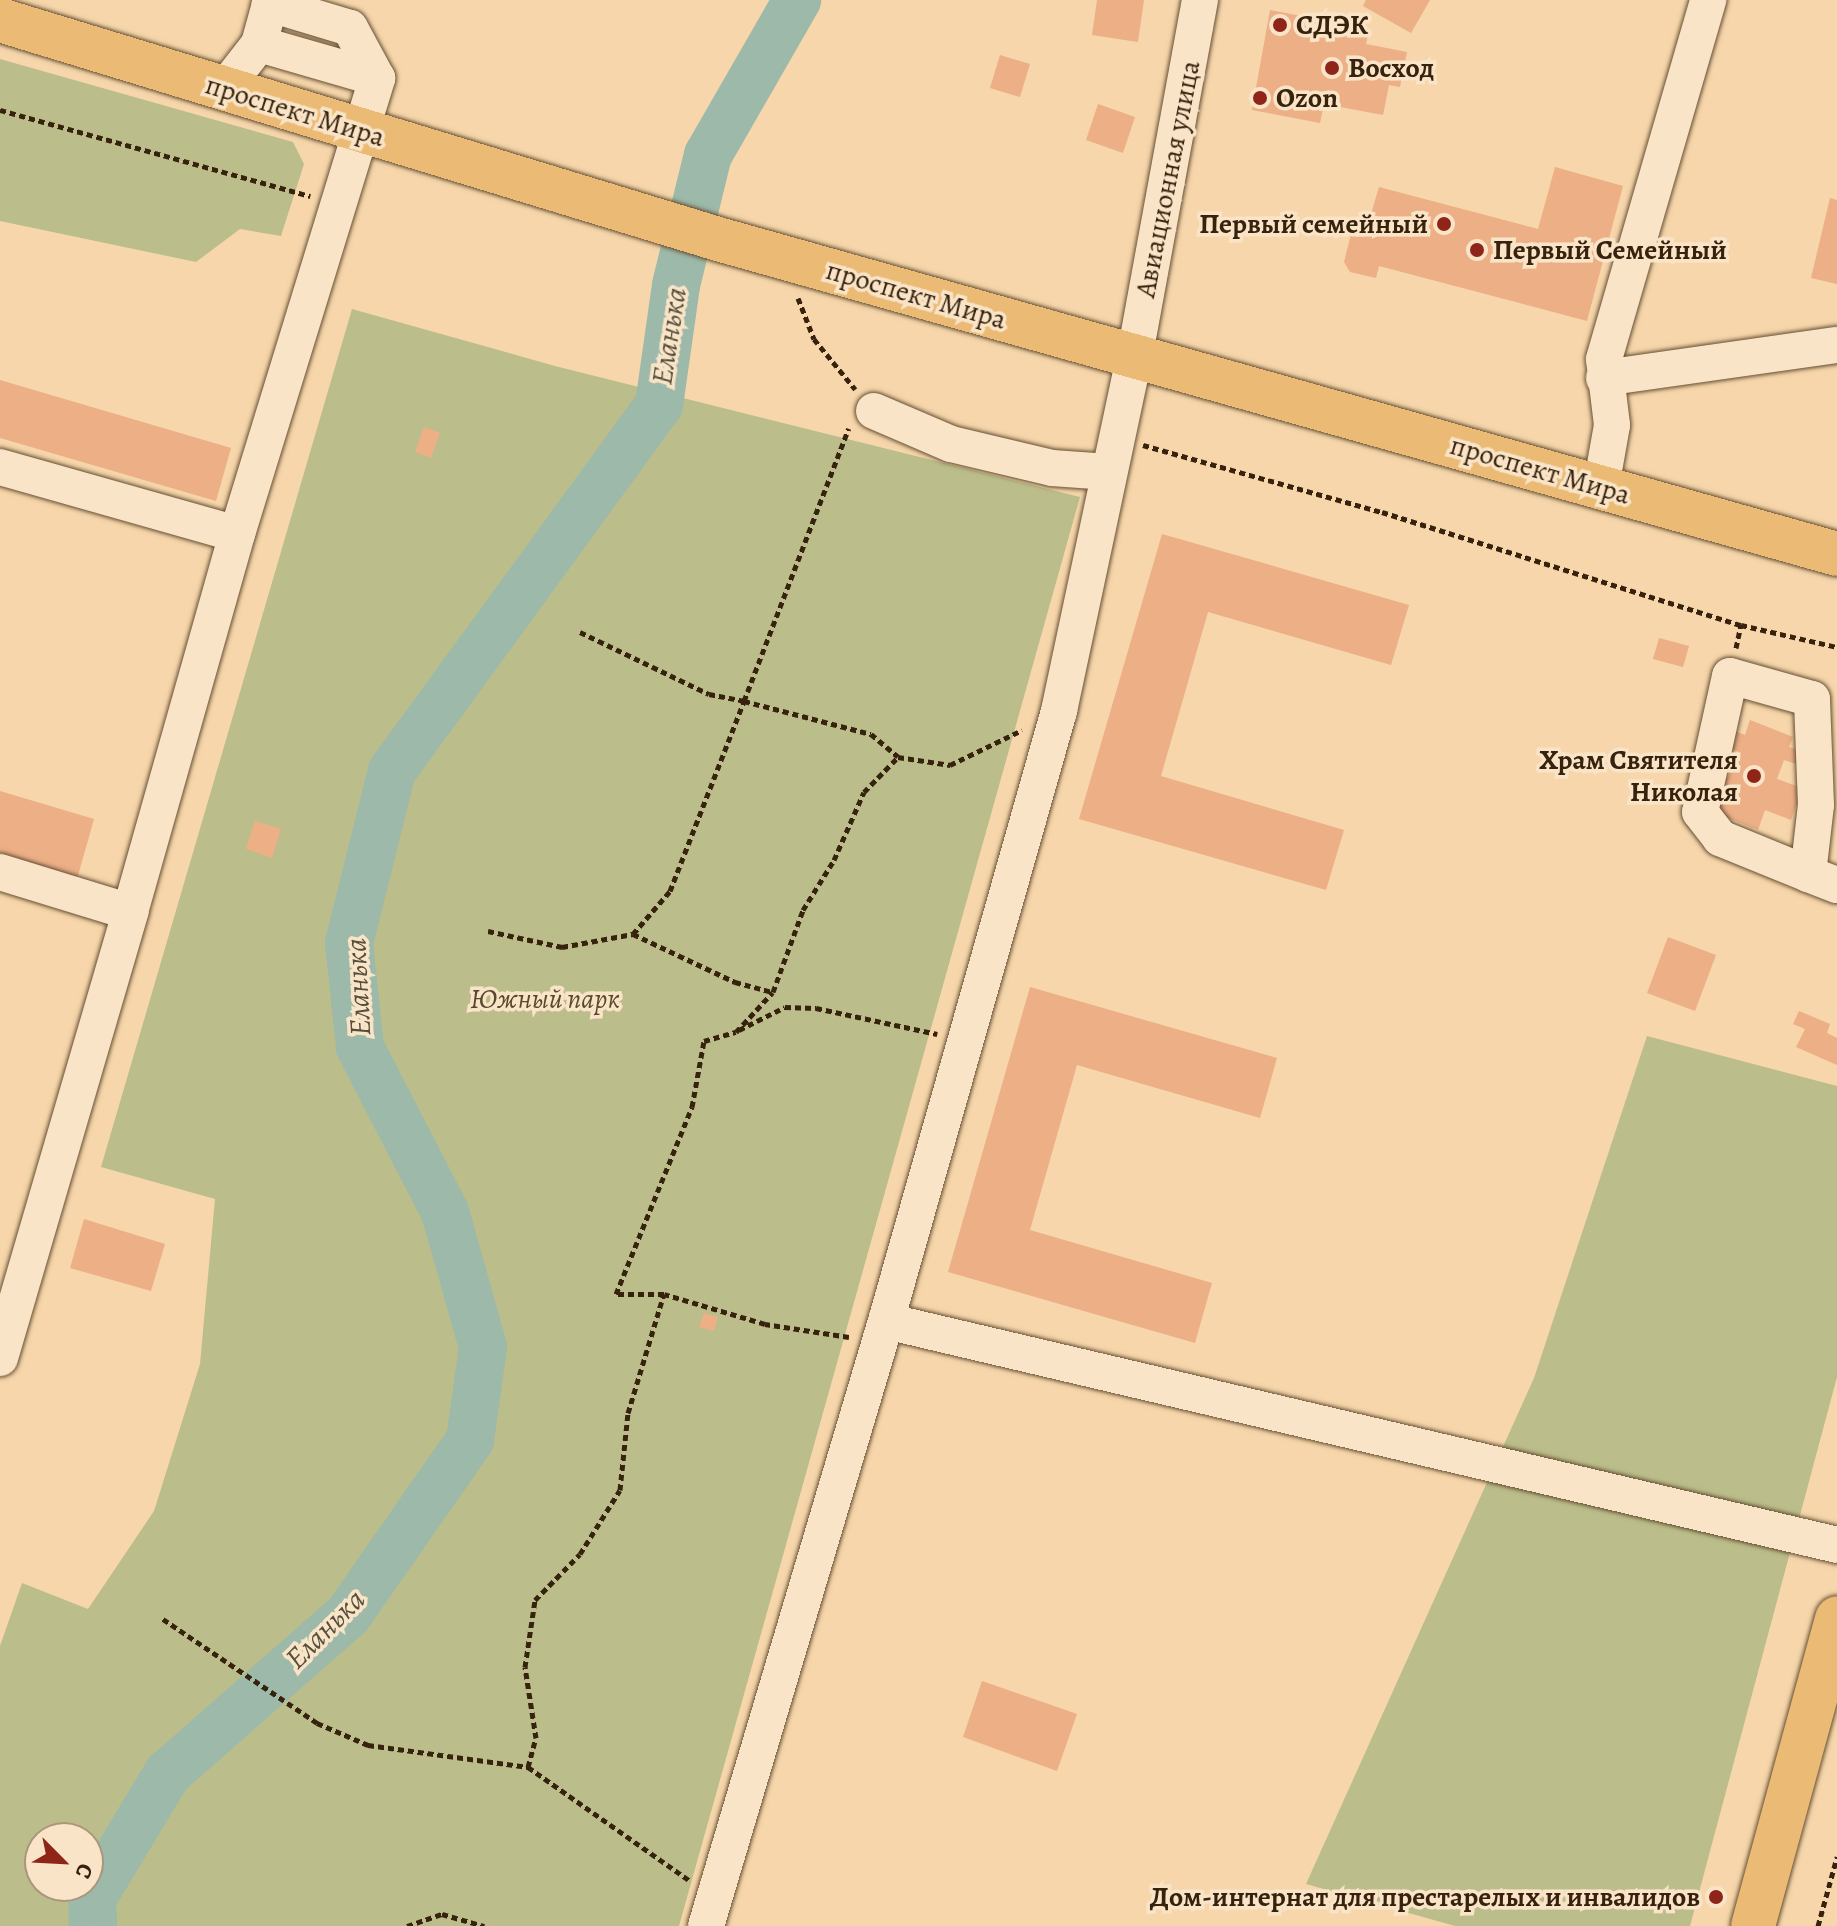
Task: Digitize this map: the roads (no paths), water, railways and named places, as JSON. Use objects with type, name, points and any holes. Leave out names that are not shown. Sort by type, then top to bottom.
[{"type":"main road","name":"проспект Мира","points":[[0,20],[718,239],[1837,554]]},
{"type":"main road","points":[[1753,1926],[1837,1618]]},
{"type":"street","name":"Авиационная улица","points":[[706,1926],[883,1332],[1059,711],[1134,358],[1200,0]]},
{"type":"street","points":[[1601,487],[1612,425],[1604,359],[1708,0]]},
{"type":"street","points":[[0,1358],[237,534],[377,78],[350,28],[270,4],[259,44],[224,89]]},
{"type":"street","points":[[1604,378],[1837,345]]},
{"type":"street","points":[[874,411],[951,444],[1052,468],[1113,457]]},
{"type":"street","points":[[0,467],[237,534]]},
{"type":"street","points":[[1730,676],[1812,699],[1816,805],[1823,880],[1720,838],[1700,812],[1730,676]]},
{"type":"street","points":[[0,872],[130,912]]},
{"type":"street","points":[[883,1332],[1837,1545]]},
{"type":"waterway","name":"Еланька","points":[[93,1926],[92,1899],[167,1774],[348,1615],[470,1440],[483,1347],[445,1212],[360,1047],[349,943],[392,771],[659,405],[676,285],[708,155],[797,0]]},
{"type":"place","name":"СДЭК","points":[[1280,25]]},
{"type":"place","name":"Восход","points":[[1332,68]]},
{"type":"place","name":"Ozon","points":[[1260,98]]},
{"type":"place","name":"Первый семейный","points":[[1444,224]]},
{"type":"place","name":"Первый Семейный","points":[[1477,250]]},
{"type":"place","name":"Храм Святителя Николая","points":[[1754,776]]},
{"type":"place","name":"Дом-интернат для престарелых и инвалидов","points":[[1716,1897]]},
{"type":"park label","name":"Южный парк","points":[[545,999]]}]
